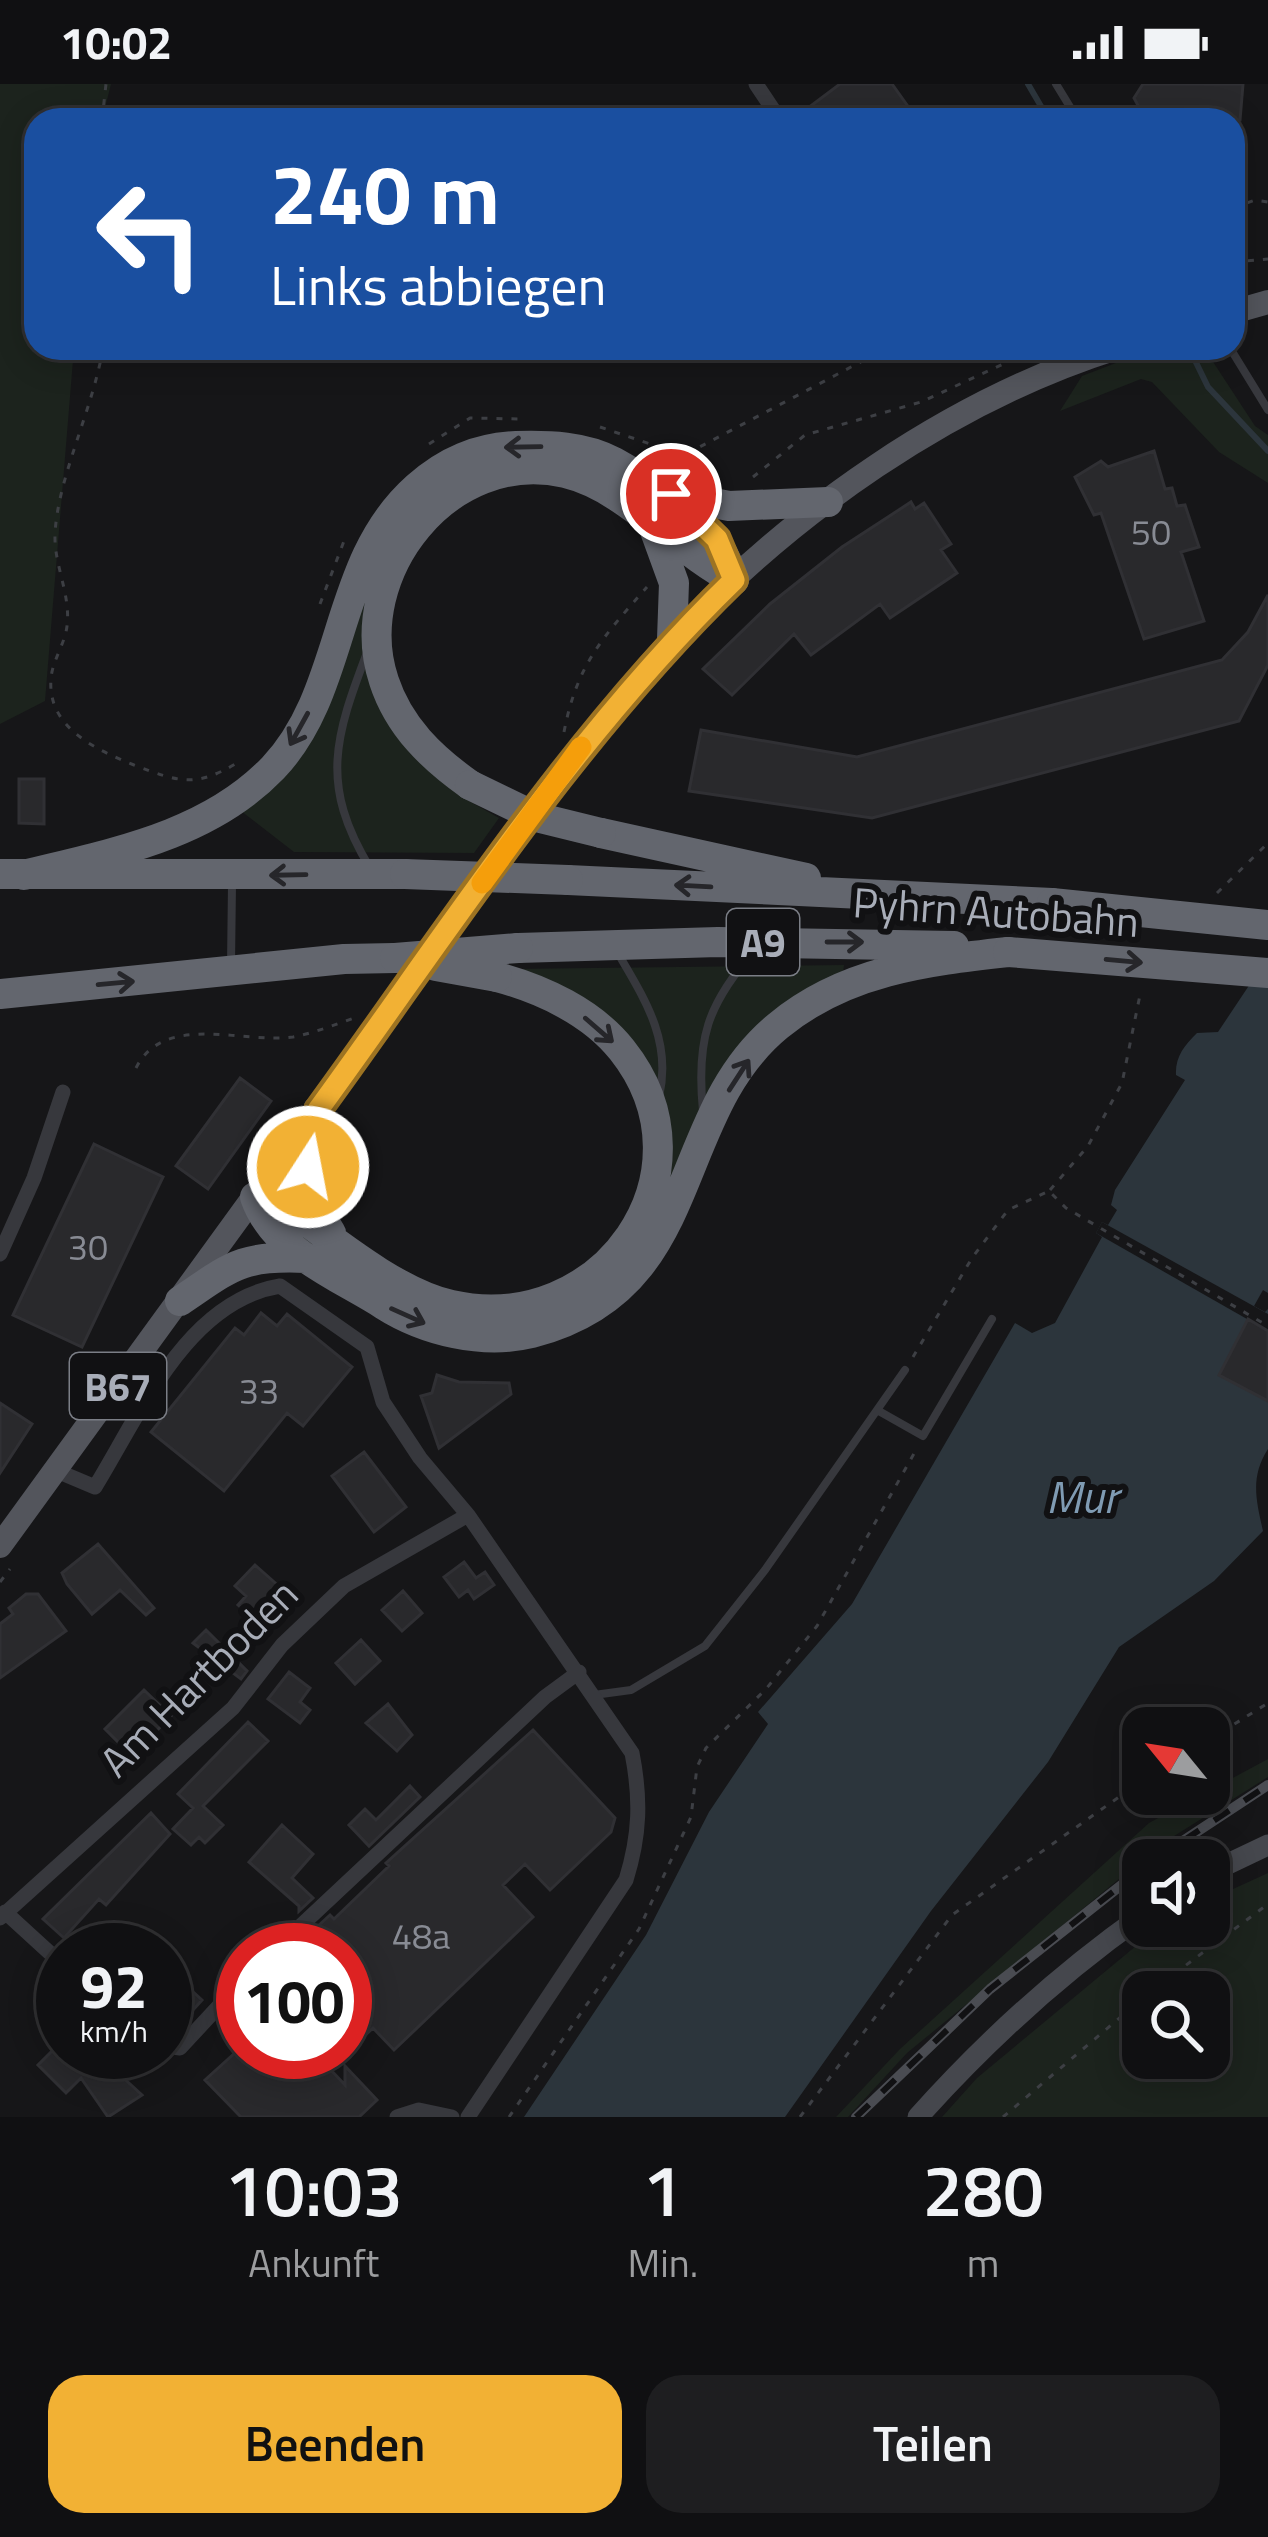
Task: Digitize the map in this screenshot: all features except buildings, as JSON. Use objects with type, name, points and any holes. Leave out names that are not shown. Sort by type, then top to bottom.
[{"type":"highway","points":[[12,874],[118,851],[204,821],[275,766],[312,703],[369,546],[392,508],[450,462],[502,447],[564,447],[602,455],[671,494],[717,539],[734,580]]},
{"type":"highway","points":[[734,580],[654,528],[615,493],[563,472],[500,476],[443,500],[410,533],[386,578],[377,627],[383,679],[400,718],[434,759],[470,785],[536,817],[734,859],[852,890]]},
{"type":"highway","points":[[671,494],[729,506],[828,502]]},
{"type":"highway","points":[[654,528],[674,583],[672,639]]},
{"type":"highway","name":"Pyhrn Autobahn","points":[[12,874],[390,874],[852,890],[1268,925]]},
{"type":"highway","name":"Pyhrn Autobahn","points":[[0,994],[344,959],[518,948],[763,942],[922,943],[1268,973]]},
{"type":"highway","points":[[395,958],[537,987],[583,1016],[622,1050],[653,1121],[652,1181],[625,1247],[580,1288],[544,1304],[495,1312],[446,1304],[404,1285],[278,1200],[255,1197],[264,1222],[306,1258],[392,1310],[442,1331],[489,1337],[552,1328],[608,1298],[653,1249],[670,1222],[705,1136],[752,1054],[774,1029],[805,1006],[838,987],[923,962],[1008,952]]},
{"type":"highway","points":[[318,1110],[308,1167],[312,1198],[338,1243]]},
{"type":"highway","points":[[180,1301],[237,1262],[259,1256],[306,1258]]},
{"type":"main road","name":"B67","points":[[0,1546],[572,759],[672,639],[828,502],[999,396],[1086,360]]},
{"type":"main road","points":[[1230,1863],[1268,1845]]},
{"type":"main road","points":[[918,2117],[964,2065],[1122,1932]]},
{"type":"street","points":[[0,1254],[34,1178],[63,1092]]},
{"type":"street","points":[[56,1471],[95,1487],[164,1374],[206,1324],[248,1292],[280,1286],[368,1347],[383,1402],[420,1458],[468,1515],[632,1753],[640,1798],[638,1844],[626,1880],[468,2117]]},
{"type":"street","name":"Am Hartboden","points":[[3,1915],[233,1708],[282,1645],[344,1586],[468,1515]]},
{"type":"street","points":[[304,1923],[545,1697],[579,1672]]},
{"type":"street","points":[[3,1915],[36,1942]]},
{"type":"street","points":[[192,2036],[216,2010]]},
{"type":"street","points":[[397,2117],[419,2110],[452,2117]]},
{"type":"lane","points":[[1237,360],[1268,410]]},
{"type":"lane","points":[[377,627],[338,735],[334,775],[346,829],[390,874]]},
{"type":"lane","points":[[231,970],[232,876]]},
{"type":"lane","points":[[705,1136],[699,1070],[706,1019],[731,977],[763,942]]},
{"type":"lane","points":[[614,945],[662,1034],[664,1075],[653,1121]]},
{"type":"lane","points":[[877,1410],[923,1436],[992,1319]]},
{"type":"lane","points":[[594,1695],[631,1690],[704,1646],[765,1570],[905,1370]]},
{"type":"path","points":[[745,486],[805,435],[921,402],[1012,360]]},
{"type":"path","points":[[569,708],[580,671],[595,646],[649,585]]},
{"type":"path","points":[[1210,902],[1268,844]]},
{"type":"path","points":[[905,1370],[972,1258],[1008,1210],[1048,1191],[1088,1147],[1122,1083],[1142,990]]},
{"type":"path","points":[[136,1068],[144,1051],[171,1037],[292,1037],[365,1015]]},
{"type":"path","points":[[1048,1191],[1066,1208],[1268,1326]]},
{"type":"path","points":[[509,2117],[639,1929],[691,1816],[698,1767],[706,1748],[766,1689],[817,1626],[923,1436]]},
{"type":"path","points":[[1230,1726],[1268,1702]]},
{"type":"path","points":[[800,2117],[952,1916],[1122,1795]]},
{"type":"path","points":[[1178,1971],[1268,1904]]},
{"type":"path","points":[[1003,2117],[1122,2015]]},
{"type":"shaded area","points":[[0,84],[111,84],[105,108],[24,108],[24,360],[73,360],[45,701],[0,724]]},
{"type":"shaded area","points":[[1124,360],[1212,360],[1255,426],[1268,435],[1268,483],[1219,452],[1152,382],[1141,379],[1060,411],[1082,376]]},
{"type":"shaded area","points":[[599,475],[435,495],[365,664],[372,688],[462,797],[499,818],[474,853],[294,852],[241,811],[354,613],[431,490]]},
{"type":"shaded area","points":[[844,965],[843,973],[803,993],[770,1018],[744,1047],[706,1115],[648,1240],[623,1272],[581,1306],[541,1323],[501,1328],[460,1323],[381,1291],[276,1220],[276,1212],[408,1300],[457,1318],[533,1318],[594,1292],[638,1246],[661,1188],[662,1124],[639,1062],[588,1008],[508,969]]},
{"type":"shaded area","points":[[1268,1759],[1268,1777],[1230,1801],[1230,1779]]},
{"type":"shaded area","points":[[1164,1815],[1208,1815],[1169,1839],[1131,1839]]},
{"type":"shaded area","points":[[1122,1848],[1122,1877],[907,2053],[848,2117],[836,2117],[900,2049]]},
{"type":"shaded area","points":[[1268,1873],[1268,2117],[942,2117],[977,2078],[1135,1947],[1230,1947],[1230,1890]]},
{"type":"water","name":"Mur","points":[[1268,957],[1268,1293],[1263,1290],[1254,1306],[1268,1309],[1268,1449],[1256,1489],[1263,1531],[1214,1581],[1119,1647],[1048,1762],[931,1911],[785,2117],[524,2117],[646,1935],[709,1812],[768,1724],[758,1712],[852,1604],[1015,1323],[1032,1333],[1055,1323],[1102,1237],[1096,1233],[1102,1222],[1108,1225],[1117,1210],[1111,1205],[1115,1190],[1185,1080],[1176,1075],[1181,1052],[1197,1033],[1218,1032]]},
{"type":"pier","points":[[1102,1222],[1268,1314],[1268,1331],[1096,1233]]},
{"type":"waterway","points":[[1028,84],[1042,108]]},
{"type":"waterway","points":[[1195,360],[1208,387],[1268,451]]},
{"type":"railway","points":[[1186,1839],[1268,1785]]},
{"type":"railway","points":[[856,2117],[990,1989],[1122,1885]]},
{"type":"slow traffic","points":[[482,883],[581,747]]},
{"type":"route","points":[[308,1167],[318,1110],[572,759],[672,639],[734,580],[717,539],[671,494]]}]
